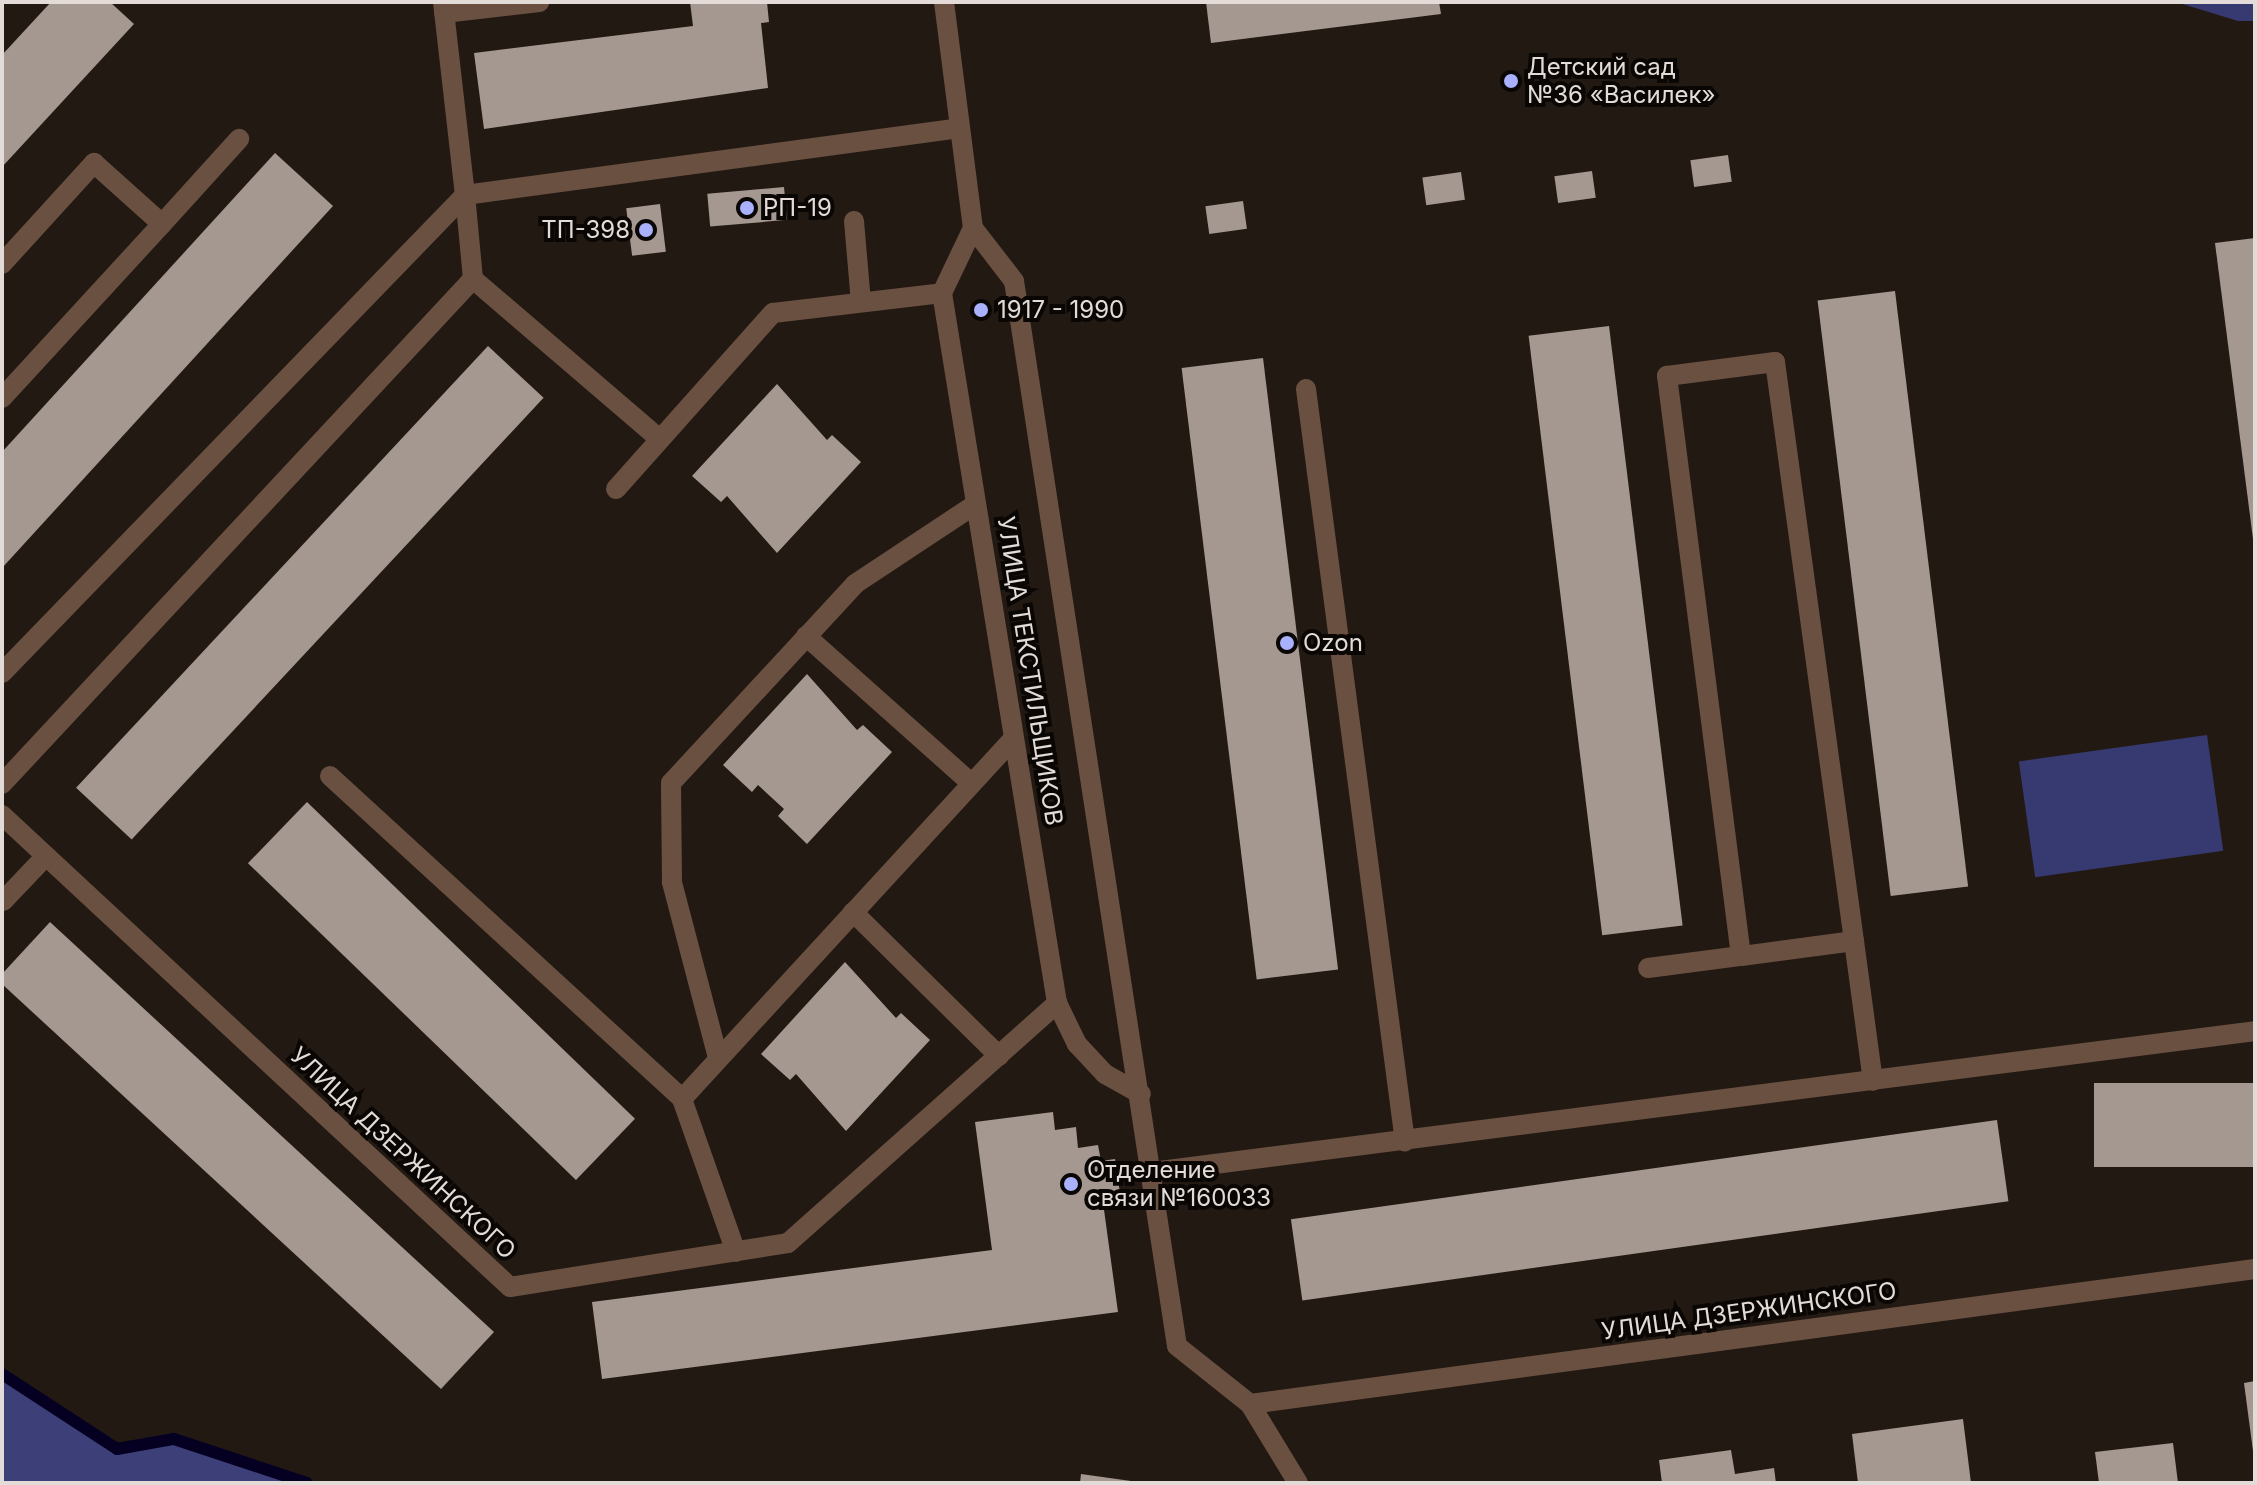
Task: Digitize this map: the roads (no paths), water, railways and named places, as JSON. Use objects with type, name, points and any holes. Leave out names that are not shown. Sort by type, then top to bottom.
[{"type":"street","points":[[539,2],[444,7],[473,279],[660,439]]},
{"type":"street","name":"УЛИЦА ТЕКСТИЛЬЩИКОВ","points":[[944,2],[973,228],[1014,281],[1141,1094],[1177,1346],[1250,1404]]},
{"type":"street","points":[[2,673],[465,195],[959,128]]},
{"type":"street","points":[[2,398],[239,139]]},
{"type":"street","points":[[2,264],[94,163],[162,224]]},
{"type":"street","points":[[854,221],[861,302]]},
{"type":"street","points":[[616,489],[773,313],[942,293],[973,228]]},
{"type":"street","points":[[2,784],[473,279]]},
{"type":"street","name":"УЛИЦА ТЕКСТИЛЬЩИКОВ","points":[[942,293],[1057,1003],[1086,1054],[1105,1074],[1141,1094]]},
{"type":"street","points":[[1741,956],[1667,376],[1775,362],[1873,1081]]},
{"type":"street","points":[[1306,389],[1405,1142]]},
{"type":"street","points":[[717,1054],[672,882],[671,783],[855,584],[976,504]]},
{"type":"street","points":[[806,636],[972,784]]},
{"type":"street","points":[[682,1099],[717,1054],[1014,738]]},
{"type":"street","points":[[330,776],[682,1099],[736,1252]]},
{"type":"street","name":"УЛИЦА ДЗЕРЖИНСКОГО","points":[[2,815],[510,1287],[788,1243],[1057,1003]]},
{"type":"street","points":[[3,901],[46,856]]},
{"type":"street","points":[[853,912],[999,1056]]},
{"type":"street","points":[[1648,968],[1854,941]]},
{"type":"street","points":[[1152,1172],[2255,1031]]},
{"type":"street","name":"УЛИЦА ДЗЕРЖИНСКОГО","points":[[1250,1404],[2255,1269]]},
{"type":"street","points":[[1250,1404],[1298,1483]]},
{"type":"waterway","points":[[2,1374],[117,1449],[174,1439],[307,1483]]},
{"type":"place","name":"Детский сад №36 «Василек»","points":[[1511,81]]},
{"type":"place","name":"РП-19","points":[[747,208]]},
{"type":"place","name":"ТП-398","points":[[646,230]]},
{"type":"place","name":"1917 - 1990","points":[[981,310]]},
{"type":"place","name":"Ozon","points":[[1287,643]]},
{"type":"place","name":"Отделение связи №160033","points":[[1071,1184]]}]
